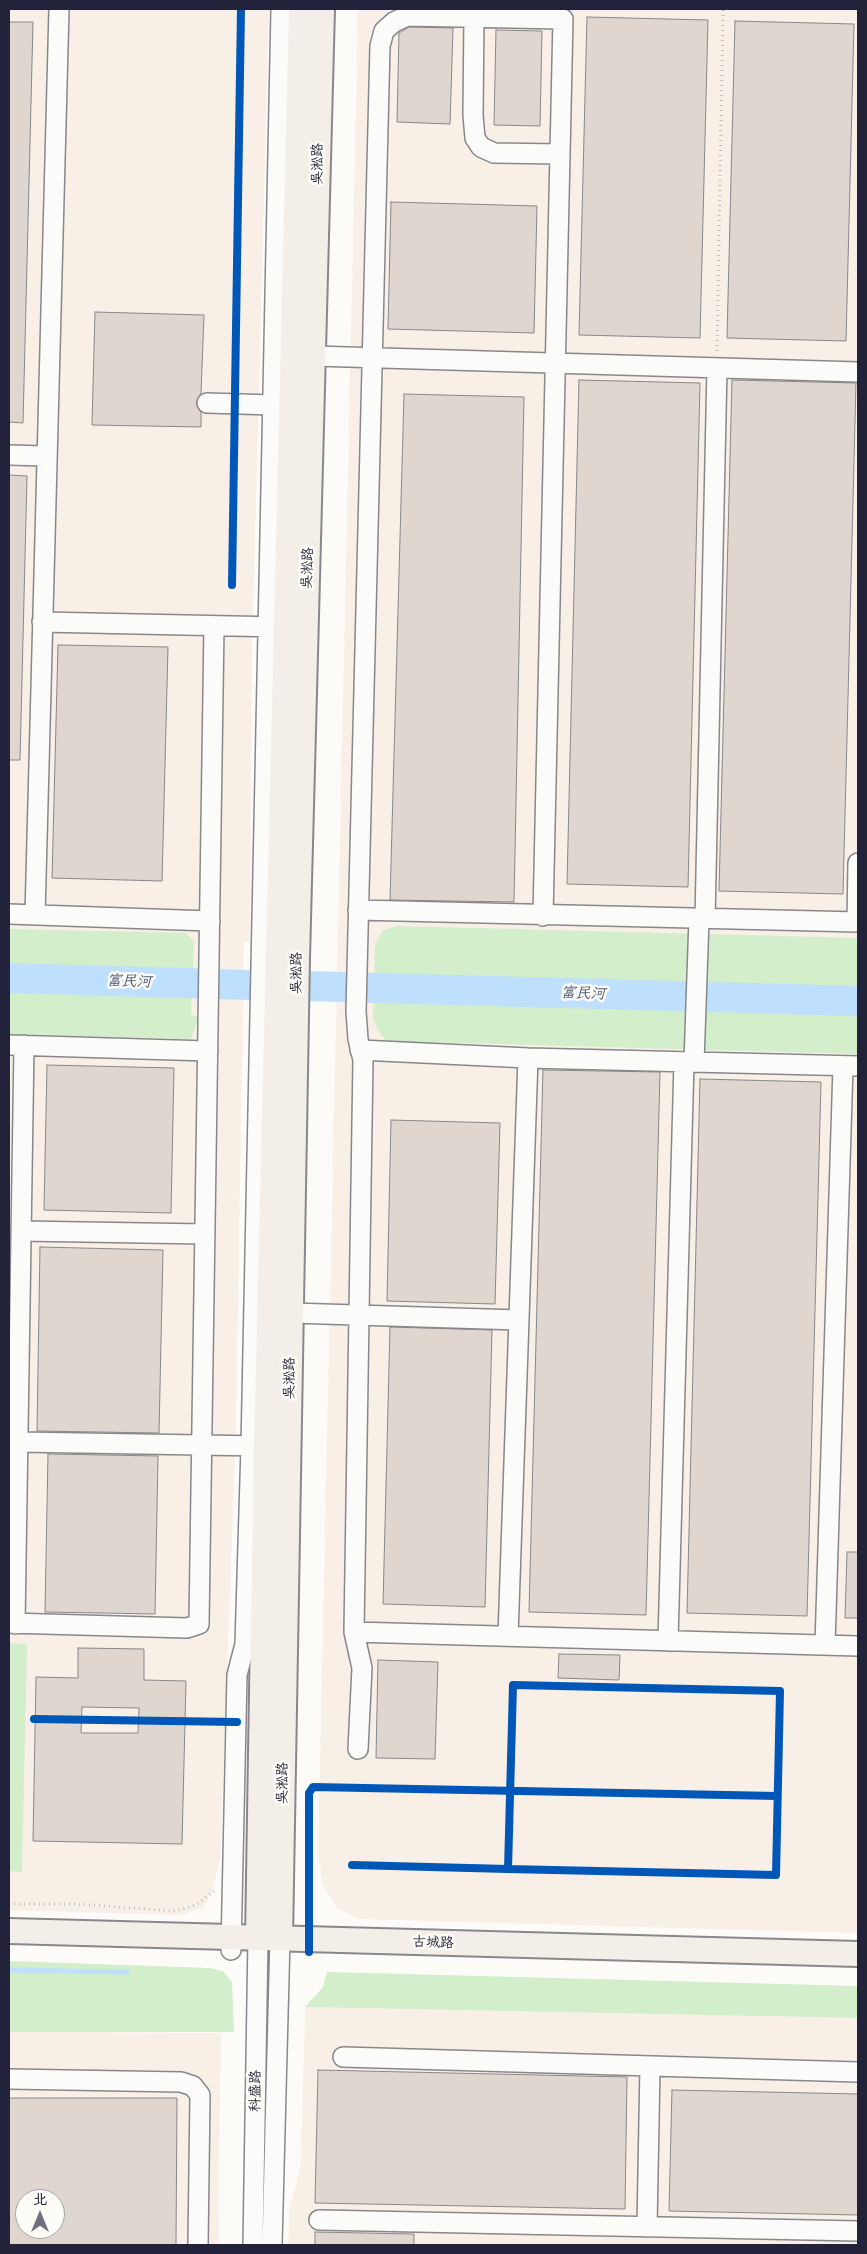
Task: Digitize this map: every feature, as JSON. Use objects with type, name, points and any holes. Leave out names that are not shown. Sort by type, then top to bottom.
[{"type":"main road","name":"吴淞路","points":[[269,1944],[268,1446],[301,9]]},
{"type":"main road","name":"吴淞路","points":[[268,1446],[291,1312],[286,627],[314,356],[322,9]]},
{"type":"main road","name":"古城路","points":[[9,1931],[231,1944]]},
{"type":"main road","name":"古城路","points":[[269,1944],[858,1964]]},
{"type":"main road","name":"古城路","points":[[9,1945],[269,1944],[858,1954]]},
{"type":"street","points":[[35,915],[58,9]]},
{"type":"street","points":[[42,622],[286,627],[272,405],[281,9]]},
{"type":"street","points":[[358,1749],[362,1668],[354,1632],[363,1060],[358,1040],[356,1011],[380,46],[384,30],[406,16],[565,14],[560,154],[543,916]]},
{"type":"street","points":[[474,16],[473,115],[475,138],[482,147],[494,153],[560,154]]},
{"type":"street","points":[[314,356],[858,372]]},
{"type":"street","points":[[668,1640],[689,1062],[695,1032],[698,953],[702,919],[717,368]]},
{"type":"street","points":[[207,403],[272,405]]},
{"type":"street","points":[[9,456],[46,456]]},
{"type":"street","points":[[208,1051],[16,1045],[22,1231],[19,1442],[12,1624],[187,1628],[199,1624],[210,945],[214,626]]},
{"type":"street","points":[[358,910],[543,916],[858,922],[858,863]]},
{"type":"street","points":[[9,914],[210,920]]},
{"type":"street","points":[[360,1050],[528,1058],[851,1066],[825,1645]]},
{"type":"street","points":[[508,1636],[528,1058]]},
{"type":"street","points":[[22,1231],[205,1234]]},
{"type":"street","points":[[291,1312],[519,1320]]},
{"type":"street","points":[[19,1442],[268,1446],[245,1644],[237,1675],[231,1944]]},
{"type":"street","points":[[354,1632],[858,1646]]},
{"type":"street","name":"科盛路","points":[[253,2245],[269,1944]]},
{"type":"street","name":"科盛路","points":[[269,1944],[272,2245]]},
{"type":"street","points":[[343,2057],[858,2072]]},
{"type":"street","points":[[647,2227],[650,2066]]},
{"type":"street","points":[[9,2079],[181,2082],[193,2086],[200,2095],[198,2245]]},
{"type":"street","points":[[319,2220],[647,2227],[730,2237],[801,2237],[858,2231]]},
{"type":"path","points":[[717,368],[723,9]]},
{"type":"path","points":[[9,1904],[77,1904],[174,1911],[188,1909],[217,1889],[232,1886]]},
{"type":"shaded area","points":[[9,9],[269,9],[252,654],[250,942],[244,942],[236,1430],[220,1860],[212,1890],[203,1908],[181,1915],[9,1910]]},
{"type":"shaded area","points":[[358,9],[858,9],[858,1933],[359,1919],[337,1908],[322,1883],[318,1852]]},
{"type":"shaded area","points":[[305,2007],[858,2018],[858,2245],[288,2245],[289,2212],[301,2166]]},
{"type":"shaded area","points":[[9,2032],[221,2033],[218,2245],[9,2245]]},
{"type":"green space","points":[[397,926],[858,938],[858,1054],[388,1041],[381,1036],[373,1018],[375,946],[382,931]]},
{"type":"green space","points":[[9,929],[186,933],[194,942],[191,1015],[199,1016],[191,1039],[9,1034]]},
{"type":"green space","points":[[9,1643],[27,1644],[22,1872],[9,1871]]},
{"type":"green space","points":[[9,1961],[210,1968],[223,1971],[232,1982],[234,2032],[9,2032]]},
{"type":"green space","points":[[327,1972],[858,1986],[858,2018],[305,2007],[323,1987]]},
{"type":"building","points":[[587,17],[708,20],[700,338],[579,335]]},
{"type":"building","points":[[735,21],[854,24],[846,341],[727,338]]},
{"type":"building","points":[[9,22],[33,22],[23,423],[9,422]]},
{"type":"building","points":[[409,27],[453,28],[450,124],[397,122],[399,33]]},
{"type":"building","points":[[496,30],[542,31],[540,126],[494,125]]},
{"type":"building","points":[[391,202],[537,206],[534,333],[388,329]]},
{"type":"building","points":[[95,312],[204,315],[201,393],[196,403],[201,412],[201,427],[92,425]]},
{"type":"building","points":[[579,380],[700,383],[688,887],[567,884]]},
{"type":"building","points":[[732,380],[856,383],[843,894],[719,891]]},
{"type":"building","points":[[404,394],[524,397],[514,902],[390,900]]},
{"type":"building","points":[[9,475],[27,476],[20,760],[9,760]]},
{"type":"building","points":[[58,645],[168,647],[162,881],[52,878]]},
{"type":"building","points":[[47,1065],[174,1068],[171,1213],[44,1210]]},
{"type":"building","points":[[543,1070],[660,1072],[646,1615],[529,1612]]},
{"type":"building","points":[[700,1079],[821,1082],[807,1616],[687,1613]]},
{"type":"building","points":[[391,1120],[500,1123],[495,1304],[387,1301]]},
{"type":"building","points":[[40,1247],[163,1250],[159,1433],[37,1431]]},
{"type":"building","points":[[390,1327],[492,1330],[485,1607],[383,1604]]},
{"type":"building","points":[[48,1454],[158,1456],[155,1614],[45,1612]]},
{"type":"building","points":[[847,1552],[858,1552],[858,1618],[845,1618]]},
{"type":"building","points":[[78,1648],[144,1649],[144,1680],[186,1681],[182,1844],[33,1841],[36,1677],[78,1678]],"holes":[[[82,1707],[139,1708],[138,1733],[81,1733]]]},
{"type":"building","points":[[559,1654],[620,1655],[619,1680],[558,1678]]},
{"type":"building","points":[[378,1660],[438,1662],[435,1759],[376,1758]]},
{"type":"building","points":[[318,2070],[627,2077],[625,2209],[315,2203]]},
{"type":"building","points":[[672,2090],[858,2094],[858,2215],[669,2211]]},
{"type":"building","points":[[9,2098],[177,2098],[176,2245],[9,2245]]},
{"type":"building","points":[[315,2232],[414,2234],[414,2245],[315,2245]]},
{"type":"waterway","name":"富民河","points":[[9,978],[249,985]]},
{"type":"waterway","name":"富民河","points":[[307,986],[858,1001]]},
{"type":"waterway","points":[[9,1970],[127,1972]]},
{"type":"cycle path","points":[[232,585],[241,9]]},
{"type":"cycle path","points":[[352,1865],[508,1869],[776,1875],[780,1691],[513,1685],[508,1869]]},
{"type":"cycle path","points":[[34,1719],[237,1722]]},
{"type":"cycle path","points":[[309,1952],[309,1793],[313,1787],[777,1796]]}]
